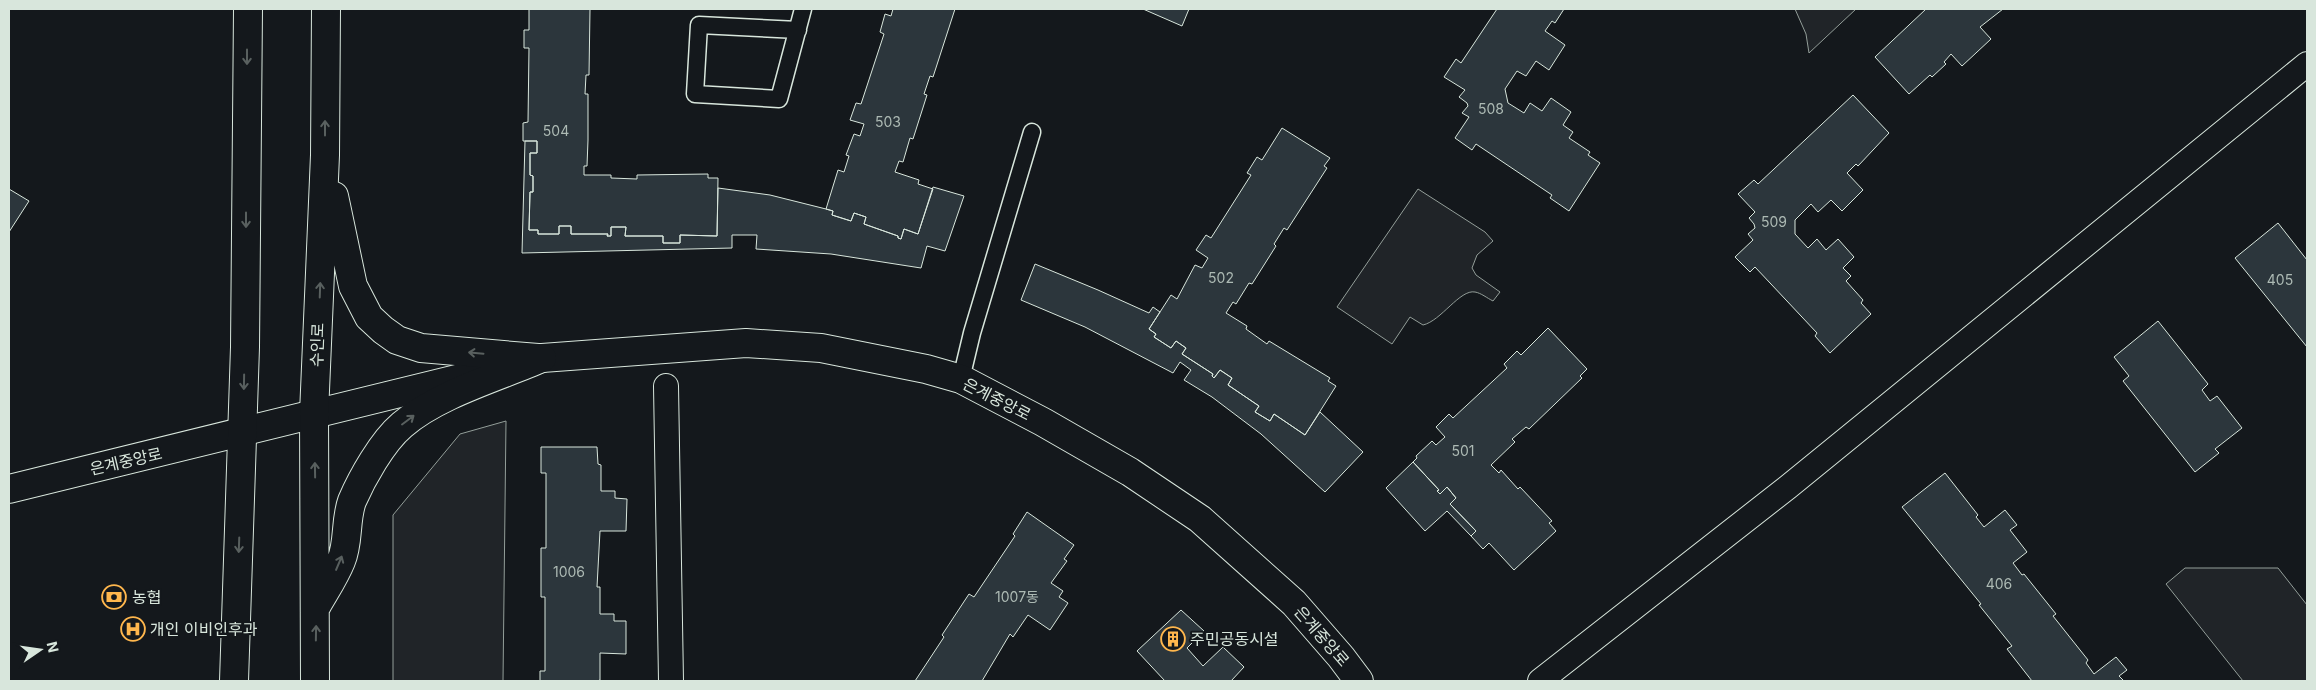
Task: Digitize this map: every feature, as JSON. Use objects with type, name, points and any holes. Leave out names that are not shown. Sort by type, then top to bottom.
[{"type":"main road","points":[[234,681],[243,433],[248,9]]},
{"type":"main road","name":"수인로","points":[[315,681],[314,414],[325,155],[326,9]]},
{"type":"main road","points":[[325,155],[353,286],[369,317],[383,330],[403,343],[421,348],[542,358]]},
{"type":"main road","name":"은계중앙로","points":[[9,489],[542,358],[746,343],[821,348],[926,369],[961,379],[1043,422],[1130,472],[1200,519],[1294,603],[1341,657],[1359,681]]},
{"type":"main road","points":[[316,606],[342,561],[351,503],[379,454],[401,426],[417,414],[451,396],[542,358]]},
{"type":"street","points":[[1540,681],[1788,487],[2307,64]]},
{"type":"street","points":[[666,386],[671,681]]},
{"type":"lane","points":[[798,30],[699,25],[695,94],[779,99],[798,30],[803,9]]},
{"type":"lane","points":[[961,379],[972,333],[1032,132]]},
{"type":"shaded area","points":[[1795,9],[1856,9],[1809,53],[1806,34]]},
{"type":"shaded area","points":[[1418,189],[1485,232],[1493,241],[1477,255],[1472,268],[1476,275],[1500,292],[1493,301],[1482,294],[1469,292],[1437,318],[1423,325],[1410,317],[1392,344],[1337,307]]},
{"type":"shaded area","points":[[506,421],[503,681],[393,681],[393,515],[460,434]]},
{"type":"shaded area","points":[[2185,568],[2278,568],[2307,605],[2307,681],[2243,681],[2166,584]]},
{"type":"building","points":[[529,9],[590,9],[589,75],[586,75],[585,94],[588,94],[588,140],[587,166],[584,166],[584,175],[611,175],[611,178],[637,179],[637,175],[708,174],[708,178],[718,178],[717,236],[680,235],[680,243],[663,243],[663,236],[625,236],[626,227],[611,227],[611,236],[607,236],[608,234],[571,234],[571,226],[559,226],[559,234],[538,234],[538,230],[529,230],[530,192],[533,192],[533,176],[530,175],[530,153],[537,153],[537,141],[523,141],[523,123],[528,122],[529,48],[524,48],[524,30],[529,30]]},
{"type":"building","points":[[893,9],[955,9],[933,77],[930,76],[924,94],[927,95],[913,139],[910,138],[903,162],[899,161],[895,172],[919,180],[918,184],[933,189],[918,234],[904,229],[901,239],[898,236],[864,224],[866,217],[854,213],[851,221],[832,215],[833,211],[826,209],[838,170],[844,172],[849,156],[846,155],[854,134],[860,136],[864,124],[850,120],[856,103],[861,104],[884,34],[880,32],[885,14],[891,16]]},
{"type":"building","points":[[1143,9],[1189,9],[1182,26]]},
{"type":"building","points":[[1497,9],[1564,9],[1555,23],[1552,21],[1545,31],[1565,45],[1549,70],[1536,61],[1526,76],[1517,71],[1505,89],[1508,103],[1524,113],[1530,103],[1542,111],[1551,98],[1571,112],[1563,125],[1573,132],[1569,138],[1590,152],[1588,155],[1600,163],[1569,211],[1550,198],[1552,195],[1476,144],[1472,150],[1455,138],[1469,117],[1462,113],[1468,106],[1459,97],[1465,90],[1444,77],[1456,59],[1461,63]]},
{"type":"building","points":[[1926,9],[2003,9],[1980,27],[1991,39],[1962,66],[1951,54],[1944,62],[1946,64],[1932,77],[1930,75],[1909,94],[1875,57]]},
{"type":"building","points":[[1853,95],[1889,133],[1858,166],[1856,164],[1847,173],[1863,190],[1842,211],[1831,200],[1818,212],[1811,204],[1795,220],[1795,234],[1808,248],[1817,239],[1826,250],[1838,239],[1854,257],[1843,268],[1851,276],[1846,281],[1863,300],[1861,303],[1871,314],[1830,353],[1815,336],[1817,333],[1755,267],[1750,272],[1735,257],[1753,240],[1748,234],[1755,228],[1749,218],[1755,212],[1738,194],[1754,180],[1758,184]]},
{"type":"building","points":[[1282,128],[1330,158],[1324,166],[1327,168],[1287,230],[1284,228],[1274,244],[1276,246],[1252,284],[1249,283],[1236,304],[1233,302],[1226,313],[1247,326],[1246,329],[1267,344],[1269,341],[1330,378],[1328,381],[1336,386],[1305,435],[1274,414],[1270,421],[1255,412],[1259,406],[1228,385],[1232,378],[1220,370],[1214,378],[1213,374],[1182,354],[1186,348],[1176,341],[1171,348],[1154,337],[1156,334],[1149,329],[1171,295],[1177,299],[1195,265],[1202,268],[1208,258],[1196,250],[1206,235],[1211,238],[1251,175],[1247,173],[1257,157],[1262,160]]},
{"type":"building","points":[[525,141],[537,141],[537,153],[530,153],[530,175],[533,176],[533,192],[530,192],[529,230],[538,230],[538,234],[559,234],[559,226],[571,226],[571,234],[608,234],[607,236],[611,236],[611,227],[626,227],[625,236],[663,236],[663,243],[680,243],[680,235],[717,236],[718,188],[770,195],[833,211],[832,215],[851,221],[854,213],[866,217],[864,224],[898,236],[901,239],[904,229],[918,234],[933,187],[964,196],[945,251],[927,246],[921,268],[831,254],[756,249],[757,235],[732,235],[732,248],[522,253]]},
{"type":"building","points":[[9,189],[29,201],[9,232]]},
{"type":"building","points":[[2278,223],[2307,260],[2307,347],[2235,258]]},
{"type":"building","points":[[1035,264],[1149,313],[1153,307],[1160,312],[1149,329],[1156,334],[1154,337],[1171,348],[1176,341],[1186,348],[1182,354],[1213,374],[1214,378],[1220,370],[1232,378],[1228,385],[1259,406],[1255,412],[1270,421],[1274,414],[1305,435],[1320,412],[1363,452],[1325,492],[1261,434],[1212,397],[1184,380],[1191,370],[1180,362],[1173,373],[1085,327],[1021,300]]},
{"type":"building","points":[[2158,321],[2208,384],[2202,390],[2210,401],[2217,396],[2242,428],[2215,449],[2219,453],[2195,472],[2123,381],[2129,376],[2114,357]]},
{"type":"building","points":[[1548,328],[1587,369],[1580,376],[1582,378],[1529,429],[1526,427],[1512,439],[1515,442],[1491,465],[1499,473],[1501,470],[1518,489],[1520,487],[1552,521],[1549,523],[1556,531],[1514,570],[1489,543],[1483,549],[1471,536],[1476,531],[1450,504],[1456,498],[1447,487],[1440,494],[1437,491],[1439,490],[1413,462],[1417,458],[1416,456],[1432,441],[1436,445],[1445,437],[1436,427],[1449,414],[1453,418],[1507,368],[1504,364],[1517,351],[1521,355]]},
{"type":"building","points":[[541,447],[597,447],[598,464],[601,465],[601,491],[615,491],[615,498],[627,499],[626,531],[600,531],[597,587],[600,587],[600,614],[614,614],[614,621],[626,621],[626,654],[600,653],[600,680],[597,681],[540,681],[540,671],[545,671],[545,597],[541,597],[541,548],[546,548],[546,473],[541,473]]},
{"type":"building","points":[[1413,462],[1439,490],[1437,491],[1440,494],[1447,487],[1456,498],[1450,504],[1476,531],[1471,536],[1447,511],[1425,531],[1386,488]]},
{"type":"building","points":[[1945,473],[1978,515],[1976,517],[1984,527],[2005,510],[2017,525],[2010,530],[2027,552],[2013,563],[2056,614],[2053,616],[2088,660],[2086,663],[2094,674],[2116,657],[2127,670],[2119,676],[2124,681],[2032,681],[2007,649],[2012,646],[1979,605],[1981,604],[1902,507]]},
{"type":"building","points":[[1027,512],[1074,545],[1064,559],[1067,561],[1051,583],[1063,591],[1059,597],[1068,603],[1050,630],[1028,615],[1013,637],[1010,634],[982,681],[915,681],[969,594],[974,597],[1015,536],[1013,534]]},
{"type":"building","name":"주민공동시설","points":[[1181,610],[1204,631],[1187,648],[1203,666],[1223,647],[1244,667],[1231,681],[1165,681],[1137,651]]},
{"type":"place","name":"농협","points":[[114,597]]},
{"type":"place","name":"개인 이비인후과","points":[[133,629]]},
{"type":"place","name":"주민공동시설","points":[[1173,639]]}]
